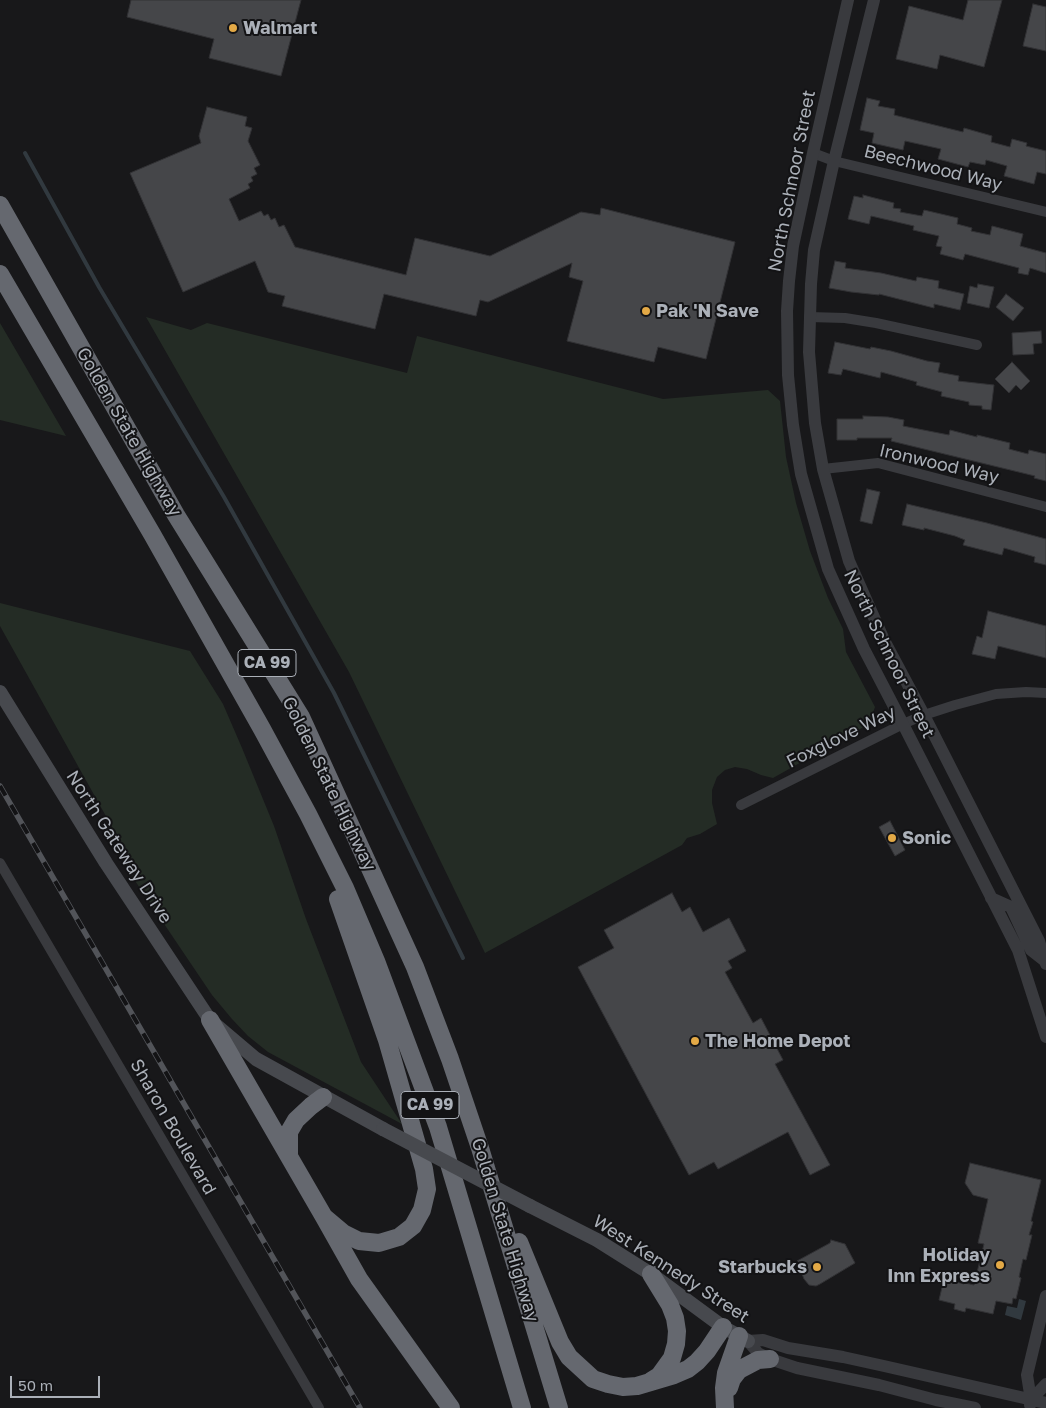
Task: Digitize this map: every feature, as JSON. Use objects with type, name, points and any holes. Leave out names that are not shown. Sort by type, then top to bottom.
[{"type":"highway","name":"Golden State Highway","points":[[0,205],[176,515],[301,717],[415,967],[450,1058],[480,1148],[559,1408]]},
{"type":"highway","name":"Golden State Highway","points":[[0,274],[157,543],[262,729],[345,888],[376,961],[438,1127],[522,1408]]},
{"type":"highway","points":[[308,814],[387,1040],[424,1169],[427,1189],[422,1210],[412,1226],[399,1237],[379,1243],[359,1241],[343,1233],[324,1217]]},
{"type":"highway","points":[[210,1020],[358,1279],[451,1408]]},
{"type":"highway","points":[[289,1156],[289,1132],[296,1120],[323,1097]]},
{"type":"highway","points":[[480,1148],[556,1333],[569,1356],[593,1378],[623,1387],[649,1383],[674,1375],[697,1362],[708,1351],[724,1327]]},
{"type":"highway","points":[[649,1383],[659,1376],[672,1358],[677,1331],[672,1311],[651,1274]]},
{"type":"highway","points":[[725,1404],[724,1388],[726,1374],[744,1339]]},
{"type":"highway","points":[[725,1404],[732,1379],[740,1370],[758,1360],[770,1359]]},
{"type":"main road","name":"North Gateway Drive","points":[[0,692],[106,863],[210,1020]]},
{"type":"main road","name":"West Kennedy Street","points":[[210,1020],[256,1060],[383,1129],[596,1240],[651,1274],[724,1327],[744,1339]]},
{"type":"street","name":"North Schnoor Street","points":[[848,0],[793,246],[787,311],[788,375],[793,425],[801,474],[828,569],[864,649],[1018,950],[1046,1037]]},
{"type":"street","name":"North Schnoor Street","points":[[874,0],[814,250],[809,317],[809,352],[815,424],[823,469],[849,561],[884,640],[924,715],[1038,942],[1045,963]]},
{"type":"street","name":"Beechwood Way","points":[[813,153],[834,161],[1046,212]]},
{"type":"street","points":[[809,317],[845,318],[876,323],[976,345]]},
{"type":"street","name":"Ironwood Way","points":[[823,469],[878,463],[1046,507]]},
{"type":"street","name":"Foxglove Way","points":[[741,805],[924,715],[996,694],[1046,693]]},
{"type":"street","name":"Sharon Boulevard","points":[[1,867],[319,1408]]},
{"type":"street","points":[[991,898],[1011,907],[1031,950],[1045,963]]},
{"type":"street","points":[[1030,1404],[1027,1375],[1046,1296]]},
{"type":"street","name":"West Kennedy Street","points":[[744,1339],[764,1340],[806,1352],[843,1357],[884,1366],[1030,1404],[1046,1403]]},
{"type":"street","name":"West Kennedy Street","points":[[744,1339],[758,1353],[798,1368],[975,1408]]},
{"type":"street","points":[[879,1385],[884,1366]]},
{"type":"street","points":[[1030,1404],[1046,1384]]},
{"type":"shaded area","points":[[146,317],[191,330],[207,323],[407,373],[417,336],[663,399],[768,390],[780,401],[786,457],[796,503],[810,551],[828,598],[843,629],[846,652],[875,707],[869,724],[773,778],[735,767],[725,770],[717,777],[712,790],[712,803],[717,824],[700,834],[687,838],[682,845],[485,953],[349,672]]},
{"type":"shaded area","points":[[0,323],[66,436],[0,420]]},
{"type":"shaded area","points":[[0,603],[190,651],[223,704],[242,748],[274,826],[306,919],[361,1062],[402,1124],[268,1052],[248,1036],[212,995],[119,857],[117,836],[0,626]]},
{"type":"shaded area","points":[[1019,1299],[1026,1301],[1021,1320],[1005,1315],[1007,1306],[1017,1308]]},
{"type":"building","name":"Walmart","points":[[131,0],[301,0],[281,76],[209,58],[214,39],[127,17]]},
{"type":"building","points":[[968,0],[1002,0],[984,67],[940,55],[937,69],[896,59],[909,6],[963,20]]},
{"type":"building","points":[[1033,4],[1046,7],[1046,51],[1023,46]]},
{"type":"building","points":[[867,98],[880,101],[878,106],[895,109],[894,115],[963,132],[964,128],[992,136],[991,142],[1010,147],[1012,139],[1027,143],[1026,146],[1046,151],[1046,174],[1037,172],[1034,184],[1004,176],[1007,166],[986,160],[985,165],[970,162],[968,167],[938,159],[941,149],[905,141],[903,150],[872,143],[874,133],[860,130]]},
{"type":"building","points":[[207,107],[247,117],[245,126],[252,128],[248,141],[260,165],[254,168],[257,174],[251,177],[253,181],[248,184],[250,188],[229,199],[239,221],[261,211],[264,216],[268,214],[271,220],[275,218],[279,227],[284,225],[295,247],[406,275],[415,238],[490,256],[581,212],[600,215],[601,208],[735,242],[706,359],[658,347],[654,362],[567,341],[583,281],[569,277],[572,263],[488,302],[480,300],[476,316],[384,294],[375,329],[282,306],[285,296],[268,292],[255,261],[183,292],[130,173],[201,143],[199,136]]},
{"type":"building","points":[[863,195],[894,203],[893,208],[901,209],[900,212],[922,216],[924,210],[958,218],[957,224],[972,228],[971,231],[990,235],[992,226],[1023,234],[1020,246],[1046,253],[1046,273],[1030,268],[1028,275],[1018,273],[1019,268],[965,254],[963,260],[940,254],[942,247],[936,246],[939,236],[913,230],[914,226],[871,216],[869,224],[848,219],[854,196],[863,198]]},
{"type":"building","points":[[835,261],[846,263],[845,268],[881,273],[916,281],[917,277],[939,281],[938,288],[964,294],[960,310],[934,304],[934,308],[879,294],[829,288]]},
{"type":"building","points":[[978,284],[994,287],[989,308],[967,303],[970,286],[977,288]]},
{"type":"building","points":[[1006,294],[1024,308],[1013,321],[996,307]]},
{"type":"building","points":[[1041,331],[1042,343],[1033,344],[1034,354],[1013,355],[1012,333]]},
{"type":"building","points":[[835,342],[891,351],[940,363],[938,372],[959,376],[958,381],[994,385],[991,410],[982,409],[982,406],[969,405],[969,402],[941,396],[942,392],[916,385],[917,382],[881,372],[880,378],[843,369],[841,375],[828,373]]},
{"type":"building","points":[[1012,362],[1030,381],[1021,390],[1016,385],[1009,393],[995,379]]},
{"type":"building","points":[[863,416],[904,420],[903,426],[949,435],[950,430],[977,437],[977,435],[1010,443],[1009,449],[1028,454],[1029,450],[1046,454],[1046,481],[1034,478],[1035,476],[891,441],[892,438],[837,440],[837,419],[863,419]]},
{"type":"building","points":[[867,489],[880,492],[872,524],[860,521]]},
{"type":"building","points":[[907,504],[1046,539],[1046,565],[1034,562],[1035,557],[1004,548],[1002,555],[963,545],[965,540],[955,536],[924,528],[924,530],[902,525]]},
{"type":"building","points":[[988,611],[1046,626],[1046,658],[998,646],[995,659],[972,654],[977,636],[982,638]]},
{"type":"building","name":"Sonic","points":[[890,821],[905,850],[895,856],[879,827]]},
{"type":"building","name":"The Home Depot","points":[[672,893],[682,912],[690,907],[703,932],[729,918],[746,951],[728,961],[732,968],[725,972],[753,1023],[761,1018],[783,1060],[775,1064],[830,1165],[810,1175],[788,1132],[718,1169],[714,1162],[689,1175],[578,967],[614,948],[604,930]]},
{"type":"building","name":"Holiday Inn Express","points":[[970,1163],[1041,1180],[1031,1221],[1033,1222],[1029,1235],[1032,1235],[1026,1260],[1023,1259],[1016,1299],[1013,1298],[1012,1304],[996,1301],[993,1314],[966,1308],[965,1312],[954,1309],[955,1304],[939,1300],[944,1279],[974,1285],[984,1244],[978,1243],[988,1199],[973,1195],[965,1183]]},
{"type":"building","points":[[831,1240],[845,1244],[855,1263],[816,1286],[809,1285],[804,1279],[797,1261],[830,1243]]},
{"type":"waterway","points":[[25,153],[99,287],[224,497],[334,693],[463,958]]},
{"type":"railway","points":[[0,786],[360,1408]]},
{"type":"place","name":"Walmart","points":[[233,28]]},
{"type":"place","name":"Pak 'N Save","points":[[646,311]]},
{"type":"place","name":"Sonic","points":[[892,838]]},
{"type":"place","name":"The Home Depot","points":[[695,1041]]},
{"type":"place","name":"Holiday Inn Express","points":[[1000,1265]]},
{"type":"place","name":"Starbucks","points":[[817,1267]]}]
